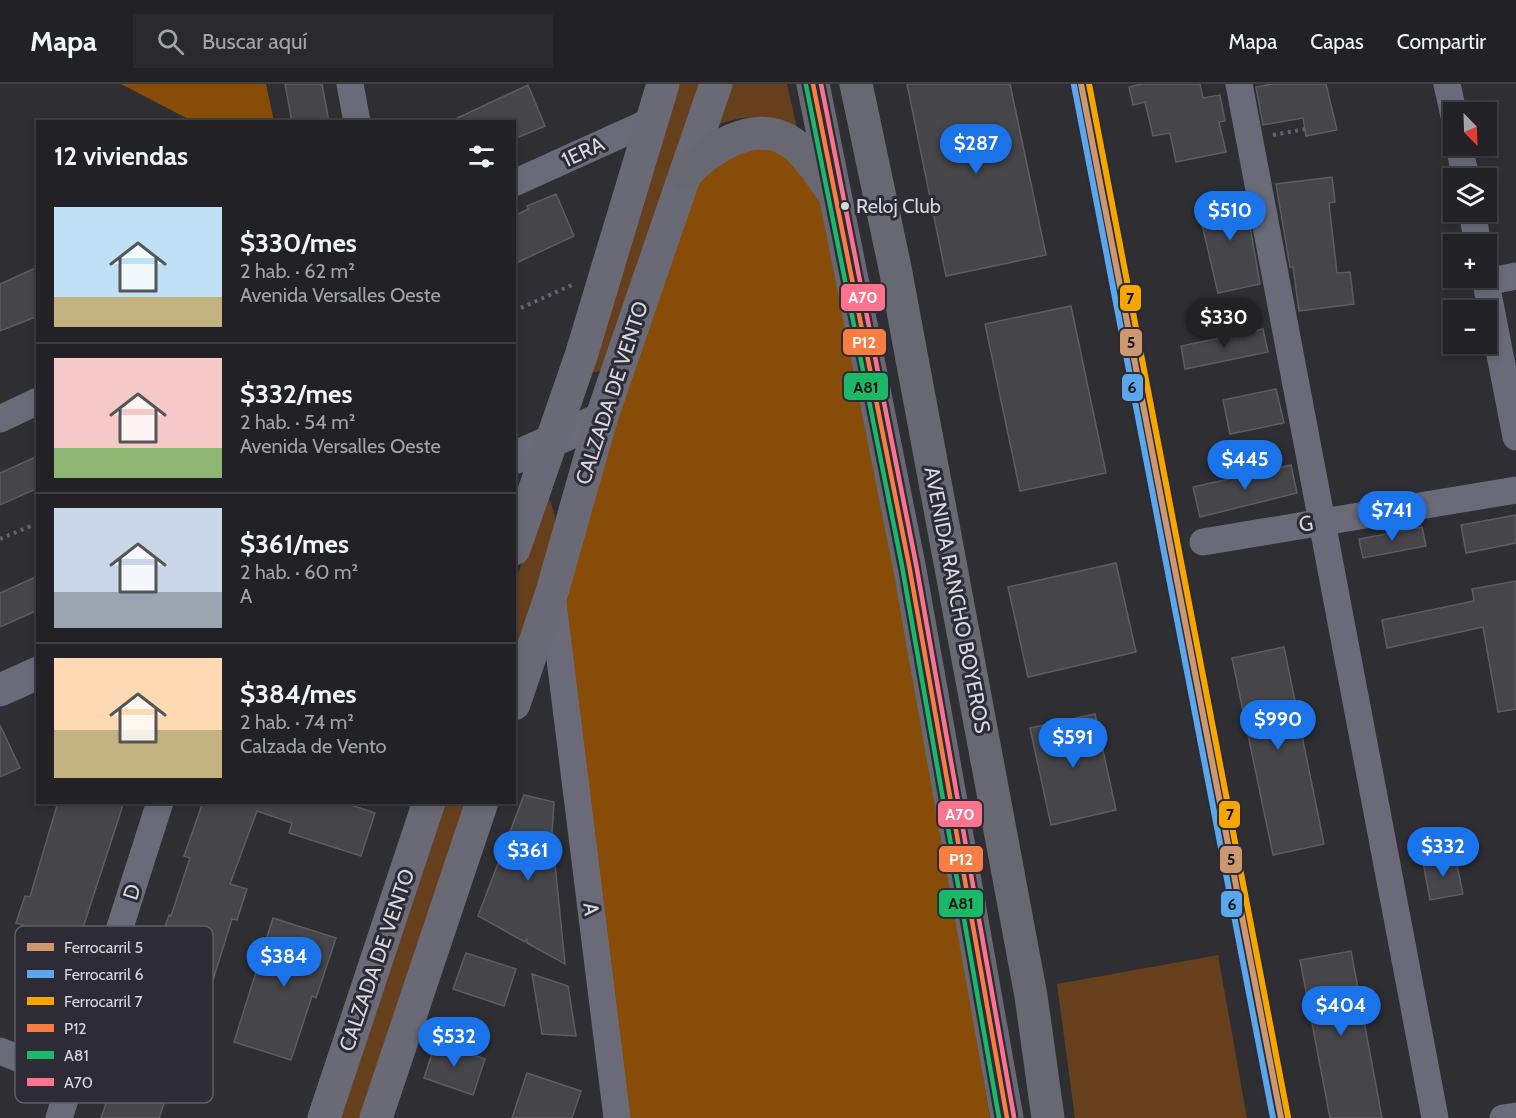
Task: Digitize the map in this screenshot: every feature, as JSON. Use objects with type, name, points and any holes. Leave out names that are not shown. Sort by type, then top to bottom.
[{"type":"highway","name":"AVENIDA RANCHO BOYEROS","points":[[856,84],[895,268],[1031,996],[1048,1118]]},
{"type":"highway","name":"AVENIDA RANCHO BOYEROS","points":[[816,91],[914,588],[1007,1118]]},
{"type":"highway","points":[[685,174],[698,161],[722,145],[749,135],[771,135],[790,141],[798,148],[837,199]]},
{"type":"main road","name":"CALZADA DE VENTO","points":[[516,536],[526,468],[551,442],[580,356],[663,84]]},
{"type":"main road","name":"CALZADA DE VENTO","points":[[516,698],[552,592],[600,419],[716,84]]},
{"type":"main road","points":[[580,356],[581,370],[591,378],[606,378],[619,366]]},
{"type":"main road","points":[[526,468],[564,474],[571,480],[577,501]]},
{"type":"main road","name":"CALZADA DE VENTO","points":[[324,1118],[428,804]]},
{"type":"main road","points":[[376,1118],[481,804]]},
{"type":"street","points":[[350,84],[357,120]]},
{"type":"street","points":[[1239,84],[1435,1118]]},
{"type":"street","points":[[1447,84],[1451,102]]},
{"type":"street","name":"1ERA","points":[[516,182],[651,121]]},
{"type":"street","points":[[1497,278],[1516,276]]},
{"type":"street","points":[[1487,288],[1516,437]]},
{"type":"street","points":[[0,419],[36,402]]},
{"type":"street","points":[[551,442],[600,419]]},
{"type":"street","name":"G","points":[[1203,542],[1516,490]]},
{"type":"street","name":"A","points":[[552,592],[617,1118]]},
{"type":"street","points":[[0,690],[36,674]]},
{"type":"street","name":"D","points":[[121,926],[159,804]]},
{"type":"street","points":[[0,1051],[15,1057]]},
{"type":"street","name":"D","points":[[59,1118],[64,1103]]},
{"type":"street","points":[[1503,1118],[1516,1116]]},
{"type":"path","points":[[1250,140],[1305,129]]},
{"type":"path","points":[[516,310],[606,270]]},
{"type":"path","points":[[0,539],[36,524]]},
{"type":"shaded area","points":[[121,84],[266,84],[274,120],[190,120]]},
{"type":"shaded area","points":[[673,84],[701,84],[604,368],[591,372]]},
{"type":"shaded area","points":[[727,84],[787,84],[797,128],[774,120],[755,117],[736,119],[712,126]]},
{"type":"shaded area","points":[[780,137],[837,199],[990,1118],[617,1118],[552,592],[685,174]]},
{"type":"shaded area","points":[[546,489],[555,516],[554,540],[516,658],[516,580]]},
{"type":"shaded area","points":[[438,804],[468,804],[364,1118],[328,1118]]},
{"type":"shaded area","points":[[1218,955],[1247,1118],[1075,1118],[1057,984]]},
{"type":"building","points":[[285,84],[322,84],[329,120],[292,120]]},
{"type":"building","points":[[907,84],[1010,84],[1046,255],[946,276]]},
{"type":"building","points":[[1142,84],[1200,84],[1203,98],[1220,95],[1225,121],[1219,122],[1226,152],[1176,162],[1170,133],[1153,136],[1145,102],[1133,105],[1129,87]]},
{"type":"building","points":[[1272,84],[1326,84],[1337,130],[1306,136],[1303,118],[1263,125],[1256,87]]},
{"type":"building","points":[[528,85],[545,126],[516,138],[516,120],[453,120]]},
{"type":"building","points":[[1332,177],[1335,202],[1329,203],[1337,273],[1350,272],[1354,304],[1299,311],[1293,267],[1290,267],[1276,184]]},
{"type":"building","points":[[1244,193],[1260,284],[1218,293],[1197,203]]},
{"type":"building","points":[[556,194],[574,236],[516,263],[516,215],[528,209],[527,206]]},
{"type":"building","points":[[36,268],[36,317],[0,331],[0,284]]},
{"type":"building","points":[[1071,306],[1106,473],[1020,491],[985,324]]},
{"type":"building","points":[[1263,329],[1268,352],[1185,369],[1181,346]]},
{"type":"building","points":[[1276,389],[1284,423],[1230,434],[1223,400]]},
{"type":"building","points":[[36,457],[36,489],[0,505],[0,473]]},
{"type":"building","points":[[1291,465],[1297,493],[1200,517],[1193,487]]},
{"type":"building","points":[[1516,515],[1516,543],[1466,553],[1461,525]]},
{"type":"building","points":[[1422,527],[1426,546],[1363,558],[1359,539]]},
{"type":"building","points":[[1116,563],[1136,652],[1028,677],[1008,587]]},
{"type":"building","points":[[36,577],[36,611],[0,627],[0,593]]},
{"type":"building","points":[[1516,581],[1516,709],[1498,712],[1483,627],[1387,648],[1382,620],[1474,601],[1472,589]]},
{"type":"building","points":[[1284,647],[1324,844],[1273,855],[1232,658]]},
{"type":"building","points":[[1095,714],[1116,810],[1051,825],[1030,728]]},
{"type":"building","points":[[0,725],[20,768],[0,777]]},
{"type":"building","points":[[524,795],[554,802],[552,834],[565,964],[527,943],[527,938],[525,942],[478,916]]},
{"type":"building","points":[[57,804],[123,804],[84,926],[25,926],[16,923],[25,896],[30,897]]},
{"type":"building","points":[[202,804],[348,804],[375,813],[361,856],[289,833],[292,823],[257,811],[230,884],[247,889],[237,920],[232,919],[213,980],[213,926],[165,926],[169,915],[171,916],[190,858],[184,856]]},
{"type":"building","points":[[1455,855],[1463,894],[1430,900],[1423,862]]},
{"type":"building","points":[[273,918],[336,938],[316,998],[312,996],[291,1060],[234,1042]]},
{"type":"building","points":[[1351,951],[1382,1118],[1330,1118],[1300,960]]},
{"type":"building","points":[[466,953],[516,969],[504,1006],[453,989]]},
{"type":"building","points":[[532,974],[568,986],[576,1036],[542,1034]]},
{"type":"building","points":[[436,1042],[485,1059],[473,1095],[424,1078]]},
{"type":"building","points":[[527,1073],[581,1091],[572,1118],[512,1118]]},
{"type":"building","points":[[106,1103],[164,1103],[159,1118],[101,1118]]},
{"type":"rail line","name":"5","points":[[1081,84],[1281,1118]]},
{"type":"rail line","name":"7","points":[[1089,84],[1288,1117]]},
{"type":"rail line","name":"6","points":[[1074,85],[1273,1118]]},
{"type":"transit line","name":"P12","points":[[813,84],[909,565],[1007,1118]]},
{"type":"transit line","name":"A70","points":[[821,84],[916,564],[1014,1117]]},
{"type":"transit line","name":"A81","points":[[806,85],[902,566],[999,1118]]},
{"type":"place","name":"Reloj Club","points":[[845,206]]}]
